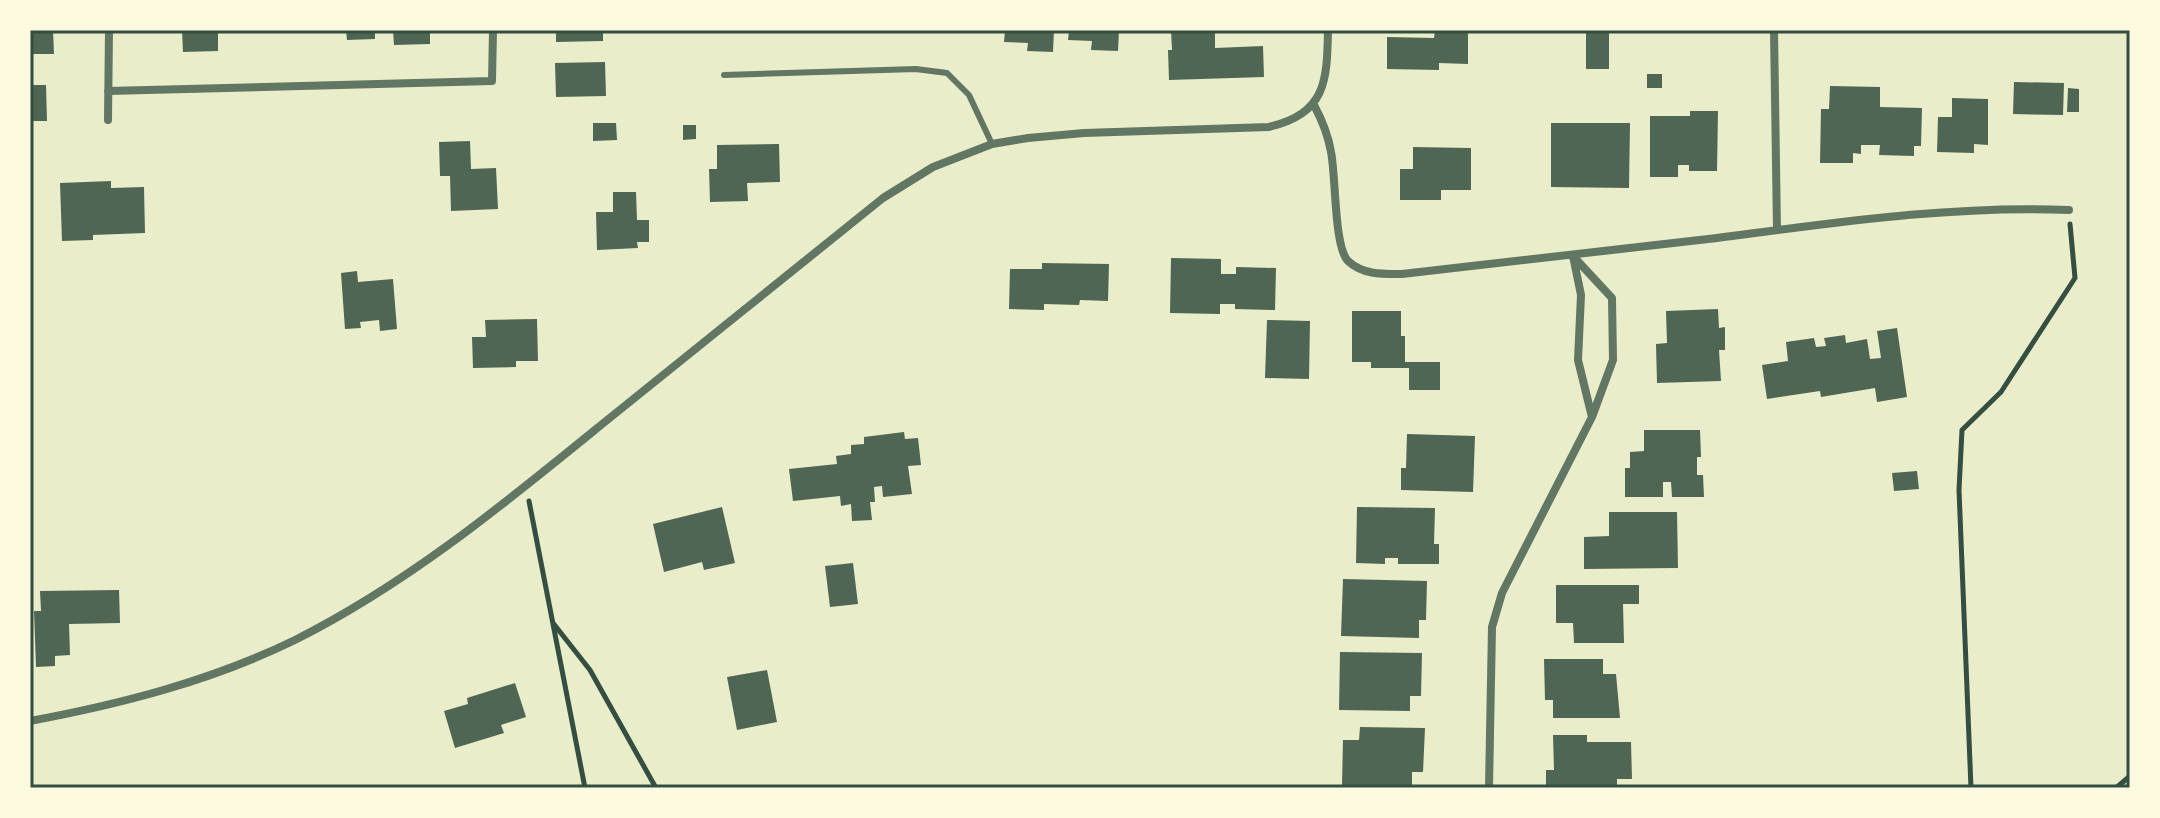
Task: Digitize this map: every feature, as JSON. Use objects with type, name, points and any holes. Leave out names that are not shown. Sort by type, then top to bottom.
[{"type":"street","points":[[108,120],[109,30]]},
{"type":"street","points":[[108,91],[492,81],[493,30]]},
{"type":"street","points":[[30,721],[138,698],[218,673],[294,640],[364,602],[424,563],[526,485],[883,198],[933,167],[992,144],[1084,133],[1269,127],[1302,116],[1314,105],[1324,81],[1328,30]]},
{"type":"street","points":[[1774,30],[1777,230]]},
{"type":"street","points":[[1314,105],[1326,129],[1332,152],[1337,185],[1339,242],[1345,259],[1357,268],[1377,274],[1573,256],[1907,216],[2007,209],[2069,210]]},
{"type":"street","points":[[1573,256],[1581,295],[1578,360],[1592,417]]},
{"type":"street","points":[[1489,788],[1492,627],[1502,593],[1592,417],[1613,360],[1612,298],[1573,256]]},
{"type":"lane","points":[[724,75],[916,69],[947,73],[969,95],[992,144]]},
{"type":"path","points":[[1971,788],[1959,490],[1962,430],[2001,392],[2075,278],[2069,210]]},
{"type":"path","points":[[526,485],[585,788]]},
{"type":"path","points":[[552,622],[590,670],[656,788]]},
{"type":"path","points":[[2116,788],[2130,776]]},
{"type":"building","points":[[30,30],[53,30],[54,54],[30,54]]},
{"type":"building","points":[[182,30],[218,30],[218,51],[183,52]]},
{"type":"building","points":[[346,30],[375,30],[375,39],[347,40]]},
{"type":"building","points":[[393,30],[430,30],[430,44],[394,45]]},
{"type":"building","points":[[556,30],[603,30],[603,41],[556,42]]},
{"type":"building","points":[[1005,30],[1054,30],[1053,52],[1027,51],[1028,43],[1004,42]]},
{"type":"building","points":[[1069,30],[1119,30],[1118,51],[1091,50],[1092,41],[1068,40]]},
{"type":"building","points":[[1171,30],[1215,30],[1215,48],[1263,46],[1264,77],[1169,80]]},
{"type":"building","points":[[1435,30],[1468,31],[1468,64],[1439,63],[1439,70],[1387,69],[1387,37],[1434,38]]},
{"type":"building","points":[[1586,30],[1609,30],[1609,69],[1586,69]]},
{"type":"building","points":[[605,62],[606,96],[556,97],[555,63]]},
{"type":"building","points":[[1647,74],[1662,74],[1662,88],[1647,88]]},
{"type":"building","points":[[2014,82],[2064,83],[2063,115],[2013,114]]},
{"type":"building","points":[[30,85],[46,85],[47,121],[30,121]]},
{"type":"building","points":[[1830,86],[1880,87],[1880,107],[1922,108],[1921,146],[1914,146],[1914,156],[1879,155],[1880,145],[1861,145],[1861,154],[1853,153],[1853,163],[1820,163],[1821,109],[1829,109]]},
{"type":"building","points":[[2068,88],[2079,89],[2079,112],[2067,112]]},
{"type":"building","points":[[1952,98],[1988,99],[1988,145],[1974,144],[1974,153],[1937,152],[1938,117],[1952,117]]},
{"type":"building","points":[[1690,111],[1718,111],[1717,171],[1689,171],[1689,165],[1678,165],[1678,177],[1650,177],[1650,116],[1690,116]]},
{"type":"building","points":[[593,123],[616,123],[617,140],[593,141]]},
{"type":"building","points":[[1551,123],[1630,123],[1629,188],[1551,187]]},
{"type":"building","points":[[683,125],[696,125],[696,139],[683,140]]},
{"type":"building","points":[[470,141],[471,169],[496,168],[498,209],[451,211],[450,176],[440,176],[439,142]]},
{"type":"building","points":[[779,144],[780,182],[747,183],[748,201],[710,202],[709,169],[717,169],[717,145]]},
{"type":"building","points":[[1413,147],[1471,148],[1471,190],[1441,190],[1441,200],[1400,200],[1400,169],[1413,169]]},
{"type":"building","points":[[111,181],[111,188],[144,187],[145,233],[93,235],[93,240],[62,241],[60,183]]},
{"type":"building","points":[[613,192],[636,192],[637,220],[649,220],[649,242],[637,242],[638,248],[597,250],[596,212],[613,212]]},
{"type":"building","points":[[1171,258],[1221,259],[1221,274],[1236,274],[1236,267],[1276,268],[1275,310],[1235,309],[1235,304],[1220,304],[1220,314],[1170,313]]},
{"type":"building","points":[[1042,263],[1109,264],[1108,301],[1080,300],[1079,305],[1044,304],[1044,310],[1009,309],[1010,269],[1042,269]]},
{"type":"building","points":[[357,271],[358,282],[393,279],[397,329],[380,331],[379,320],[360,322],[361,328],[345,329],[341,273]]},
{"type":"building","points":[[1718,309],[1719,328],[1725,327],[1725,350],[1719,350],[1721,381],[1657,383],[1656,344],[1667,343],[1666,311]]},
{"type":"building","points":[[1352,311],[1401,311],[1405,362],[1440,362],[1440,390],[1409,390],[1409,368],[1371,368],[1371,362],[1352,362]]},
{"type":"building","points":[[537,319],[538,361],[516,361],[516,367],[473,368],[472,337],[486,337],[485,320]]},
{"type":"building","points":[[1267,320],[1310,321],[1309,379],[1265,378]]},
{"type":"building","points":[[1897,328],[1907,397],[1877,402],[1875,388],[1821,397],[1820,391],[1767,399],[1762,365],[1788,361],[1786,342],[1814,338],[1816,347],[1826,346],[1824,338],[1845,335],[1846,343],[1867,339],[1870,359],[1881,358],[1877,331]]},
{"type":"building","points":[[1644,430],[1700,430],[1701,457],[1697,457],[1697,475],[1703,475],[1704,497],[1672,497],[1671,482],[1663,482],[1663,497],[1625,497],[1625,468],[1630,468],[1630,452],[1644,451]]},
{"type":"building","points":[[904,432],[905,439],[918,438],[921,465],[908,466],[912,494],[883,497],[882,486],[874,487],[875,502],[870,502],[872,520],[852,521],[851,504],[841,506],[840,496],[793,501],[789,469],[837,464],[836,456],[851,454],[851,445],[864,444],[864,437]]},
{"type":"building","points":[[1407,434],[1475,436],[1473,492],[1401,490],[1401,468],[1406,468]]},
{"type":"building","points":[[1917,471],[1919,489],[1894,491],[1892,473]]},
{"type":"building","points":[[722,507],[735,563],[704,570],[702,562],[664,572],[653,524]]},
{"type":"building","points":[[1357,507],[1435,508],[1434,544],[1439,544],[1439,564],[1398,564],[1398,558],[1385,558],[1385,564],[1356,563]]},
{"type":"building","points":[[1609,512],[1677,512],[1678,568],[1584,569],[1584,537],[1609,536]]},
{"type":"building","points":[[853,563],[858,604],[830,607],[825,566]]},
{"type":"building","points":[[1343,579],[1427,581],[1426,620],[1419,620],[1419,638],[1341,636]]},
{"type":"building","points":[[1556,585],[1639,585],[1639,604],[1623,604],[1624,643],[1574,643],[1573,623],[1556,623]]},
{"type":"building","points":[[119,590],[120,623],[69,624],[70,655],[55,656],[55,666],[36,667],[34,611],[41,611],[40,591]]},
{"type":"building","points":[[1340,652],[1422,653],[1421,696],[1410,696],[1410,711],[1339,710]]},
{"type":"building","points":[[1544,659],[1603,659],[1603,674],[1616,674],[1620,718],[1553,718],[1553,700],[1545,700]]},
{"type":"building","points":[[767,670],[777,722],[737,730],[727,677]]},
{"type":"building","points":[[515,683],[526,717],[501,725],[504,733],[455,748],[444,711],[468,704],[467,698]]},
{"type":"building","points":[[1360,727],[1425,728],[1423,772],[1412,772],[1412,786],[1342,785],[1343,740],[1359,740]]},
{"type":"building","points":[[1553,735],[1587,735],[1587,742],[1631,742],[1632,779],[1617,779],[1617,788],[1546,788],[1546,770],[1554,770]]}]
